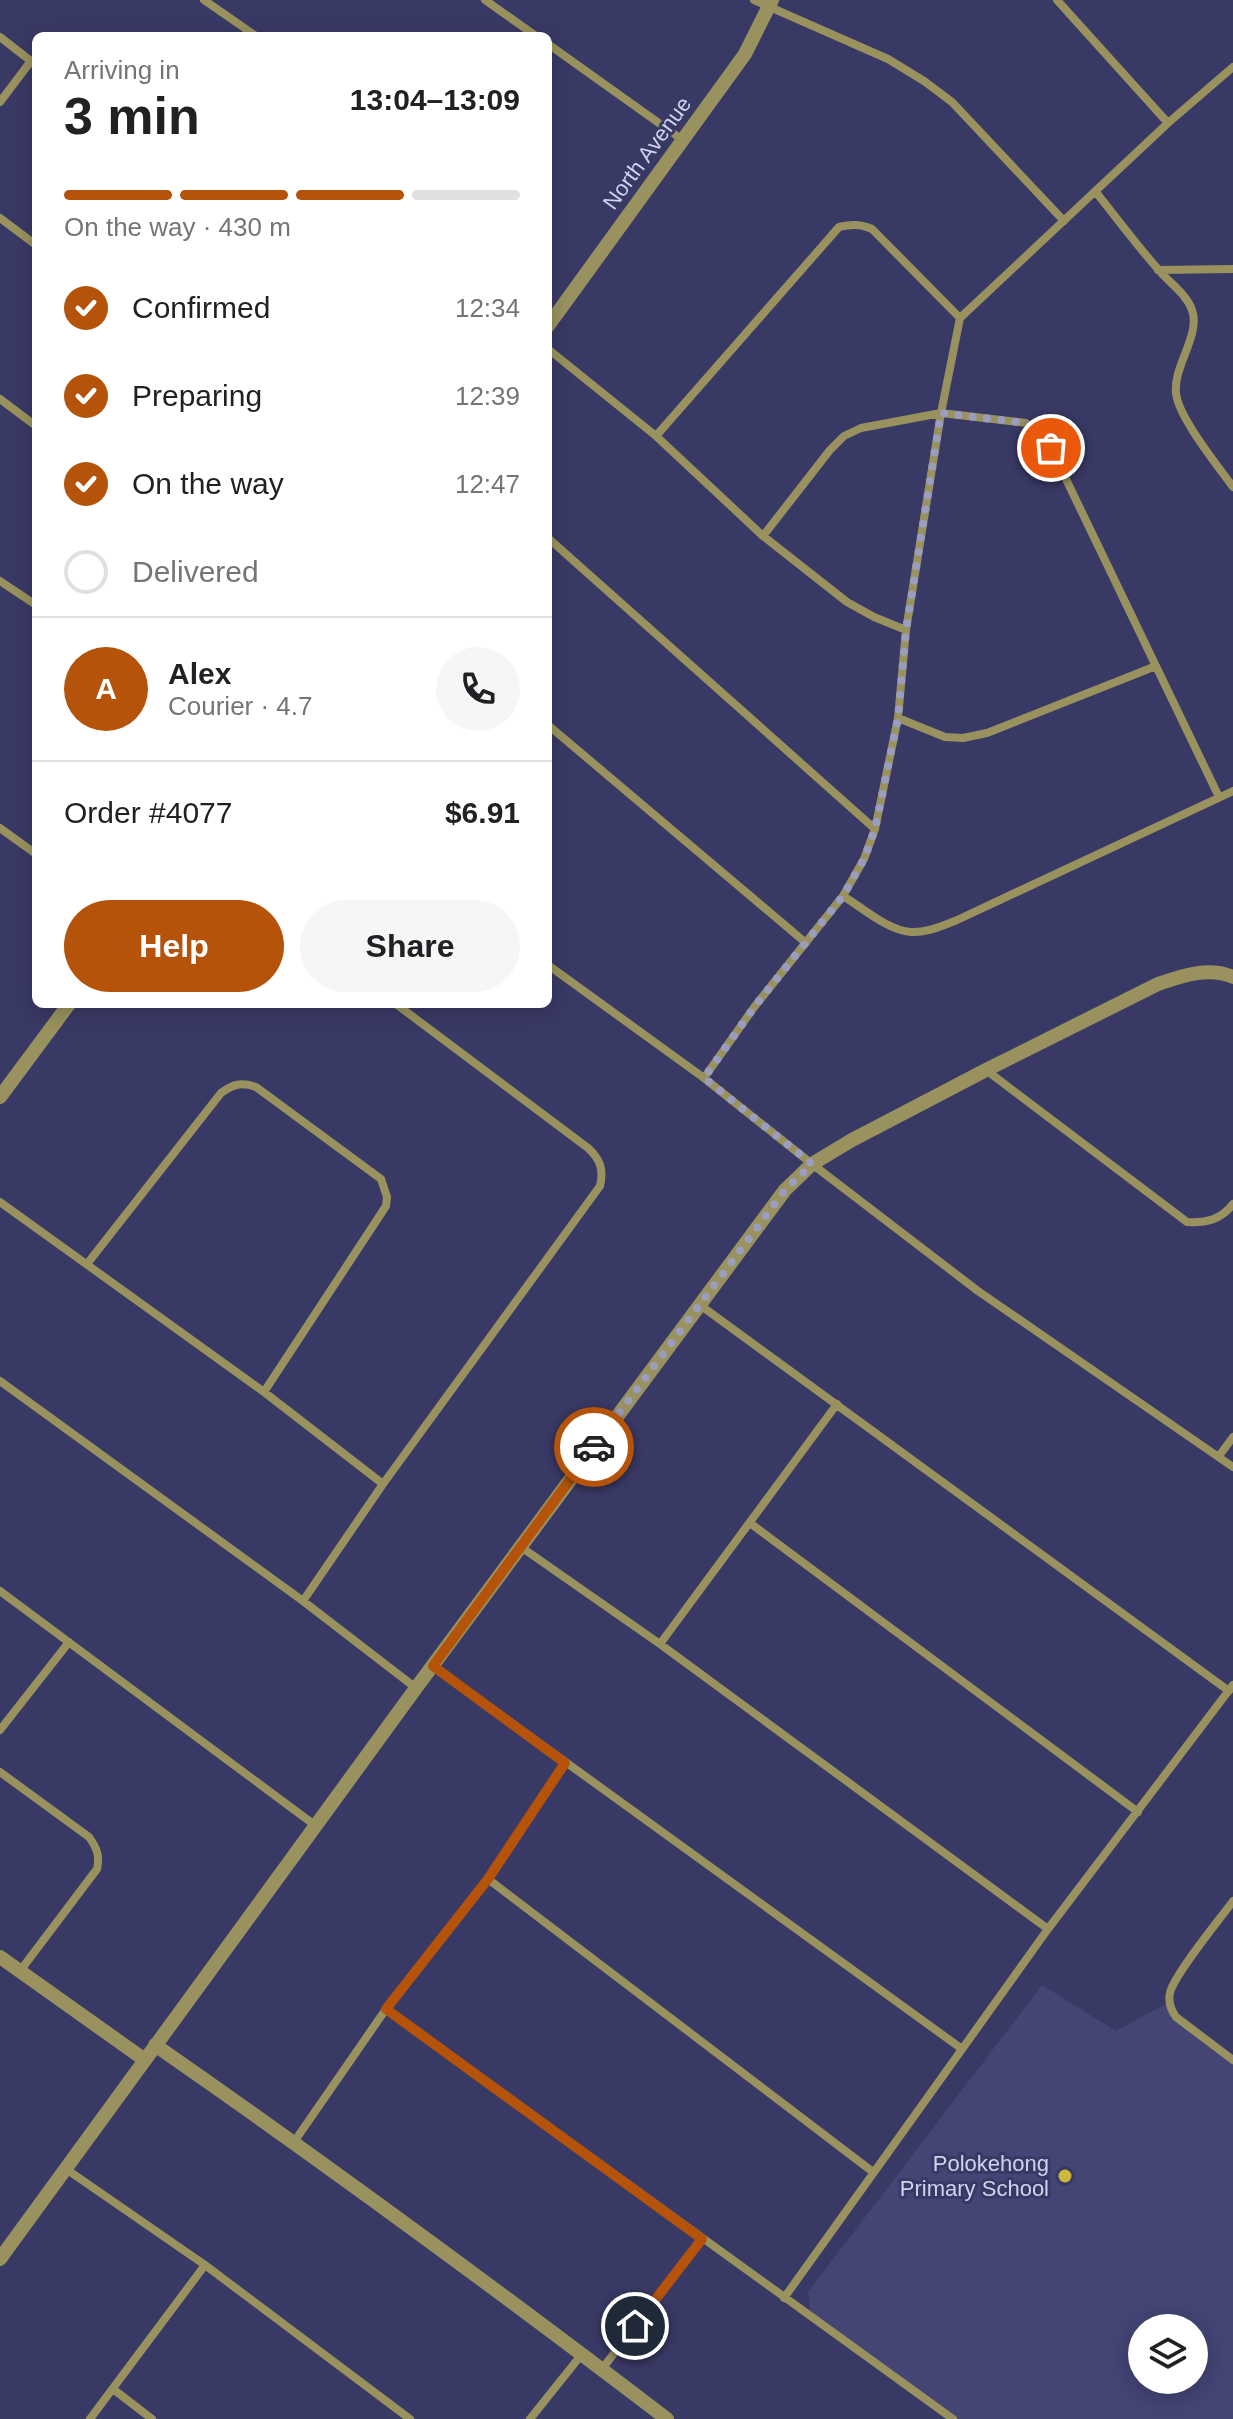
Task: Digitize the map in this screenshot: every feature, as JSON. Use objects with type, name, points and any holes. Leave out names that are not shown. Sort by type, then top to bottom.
[{"type":"street","points":[[204,0],[250,32]]},
{"type":"street","points":[[485,0],[530,32]]},
{"type":"street","points":[[754,0],[771,3],[888,59],[924,81],[952,102],[1064,221]]},
{"type":"street","points":[[1057,0],[1168,123]]},
{"type":"street","name":"North Avenue","points":[[552,321],[745,54],[771,3]]},
{"type":"street","points":[[0,37],[32,61]]},
{"type":"street","points":[[552,47],[684,141]]},
{"type":"street","points":[[0,102],[32,65]]},
{"type":"street","points":[[704,1078],[755,1006],[843,896],[864,859],[875,829],[898,718],[906,630],[941,413],[960,318],[1168,123],[1233,67]]},
{"type":"street","points":[[1095,191],[1158,270],[1186,299],[1193,313],[1193,327],[1176,380],[1176,396],[1181,411],[1233,487]]},
{"type":"street","points":[[0,218],[32,242]]},
{"type":"street","points":[[656,436],[839,227],[849,224],[872,229],[960,318]]},
{"type":"street","points":[[1158,270],[1233,269]]},
{"type":"street","points":[[552,352],[656,436],[763,536],[847,602],[906,630]]},
{"type":"street","points":[[0,399],[32,423]]},
{"type":"street","points":[[763,536],[830,450],[844,436],[861,428],[941,413],[1026,423],[1039,432],[1051,448],[1219,797]]},
{"type":"street","points":[[552,542],[875,829]]},
{"type":"street","points":[[0,581],[32,602]]},
{"type":"street","points":[[898,718],[945,737],[963,738],[987,733],[1156,666]]},
{"type":"street","points":[[552,728],[806,943]]},
{"type":"street","points":[[843,896],[893,927],[911,932],[930,929],[955,921],[1233,791]]},
{"type":"street","points":[[0,828],[32,851]]},
{"type":"street","points":[[552,968],[704,1078],[978,1291],[1233,1467]]},
{"type":"street","points":[[0,2259],[416,1688],[785,1190],[812,1164],[852,1140],[1158,984],[1208,972],[1233,977]]},
{"type":"street","points":[[0,1097],[66,1008]]},
{"type":"street","points":[[303,1601],[383,1484],[600,1186],[602,1179],[601,1163],[588,1148],[401,1008]]},
{"type":"street","points":[[986,1070],[1187,1222],[1202,1223],[1215,1219],[1233,1204]]},
{"type":"street","points":[[87,1264],[221,1093],[244,1083],[256,1087],[381,1179],[387,1197],[386,1206],[264,1392]]},
{"type":"street","points":[[0,1202],[264,1392],[383,1484]]},
{"type":"street","points":[[700,1305],[1231,1688],[1048,1929],[784,2298]]},
{"type":"street","points":[[0,1381],[303,1601],[416,1688]]},
{"type":"street","points":[[660,1644],[837,1404]]},
{"type":"street","points":[[1219,1456],[1233,1437]]},
{"type":"street","points":[[750,1523],[1138,1812]]},
{"type":"street","points":[[521,1547],[660,1644],[1048,1929]]},
{"type":"street","points":[[0,1591],[316,1826]]},
{"type":"street","points":[[0,1730],[69,1642]]},
{"type":"street","points":[[433,1666],[962,2049]]},
{"type":"street","points":[[294,2142],[386,2009],[488,1879],[565,1763]]},
{"type":"street","points":[[0,1772],[89,1837],[97,1847],[99,1860],[97,1869],[20,1971]]},
{"type":"street","points":[[488,1879],[873,2172]]},
{"type":"street","points":[[1233,1901],[1173,1983],[1169,2002],[1176,2017],[1233,2060]]},
{"type":"street","points":[[0,1957],[145,2060]]},
{"type":"street","points":[[386,2009],[953,2419]]},
{"type":"street","points":[[155,2045],[294,2142],[667,2419]]},
{"type":"street","points":[[66,2169],[205,2265],[410,2419]]},
{"type":"street","points":[[602,2369],[702,2239]]},
{"type":"street","points":[[90,2419],[205,2265]]},
{"type":"street","points":[[530,2419],[582,2354]]},
{"type":"street","points":[[113,2389],[152,2419]]},
{"type":"shaded area","name":"Polokehong Primary School","points":[[1042,1985],[1116,2031],[1169,2002],[1171,2010],[1233,2060],[1233,2419],[953,2419],[811,2317],[808,2292]]},
{"type":"way so far","points":[[594,1447],[785,1190],[812,1164],[704,1078],[755,1006],[843,896],[864,859],[875,829],[898,718],[906,630],[941,413],[1026,423],[1039,432],[1051,448]]},
{"type":"place","name":"Polokehong Primary School","points":[[1065,2176]]},
{"type":"route","points":[[594,1447],[433,1666],[565,1763],[488,1879],[386,2009],[702,2239],[635,2326]]}]
